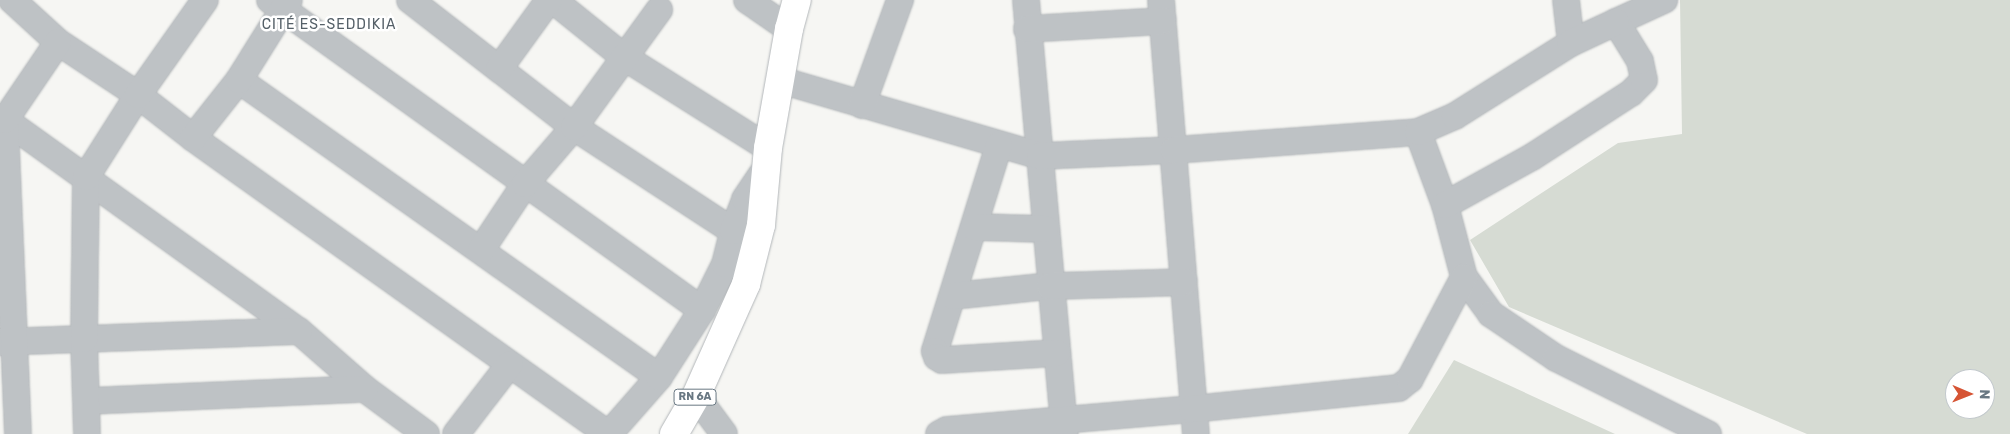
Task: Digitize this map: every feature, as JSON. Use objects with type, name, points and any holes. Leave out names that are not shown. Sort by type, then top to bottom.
[{"type":"main road","points":[[654,434],[666,423],[713,357],[746,284],[761,225],[767,158],[789,29],[797,0]]},
{"type":"main road","name":"RN 6A","points":[[674,434],[696,396],[713,357]]},
{"type":"street","points":[[12,0],[58,42],[138,94],[193,138],[608,434],[659,376],[702,310],[725,264],[733,231],[745,199],[767,158],[624,57],[554,0]]},
{"type":"street","points":[[88,434],[84,339],[86,177],[138,94],[205,0]]},
{"type":"street","points":[[410,0],[574,126],[733,231]]},
{"type":"street","points":[[499,69],[549,0]]},
{"type":"street","points":[[747,0],[789,29]]},
{"type":"street","points":[[862,105],[900,0]]},
{"type":"street","points":[[1026,0],[1027,29],[1064,426]]},
{"type":"street","points":[[1566,0],[1571,43]]},
{"type":"street","points":[[780,80],[1040,156],[1174,150],[1418,132],[1455,116],[1571,43],[1664,0]]},
{"type":"street","points":[[481,250],[525,184],[574,126],[624,57],[658,3]]},
{"type":"street","points":[[193,138],[239,80],[281,4],[525,184],[702,310]]},
{"type":"street","points":[[1027,29],[1162,10],[1194,422]]},
{"type":"street","points":[[1445,205],[1532,157],[1640,86],[1644,80],[1640,61],[1616,22]]},
{"type":"street","points":[[18,434],[7,342],[3,121],[58,42]]},
{"type":"street","points":[[239,80],[659,376]]},
{"type":"street","points":[[3,121],[86,177],[299,331],[365,389],[426,434]]},
{"type":"street","points":[[1418,132],[1445,205],[1464,277],[1491,314],[1556,358],[1708,434]]},
{"type":"street","points":[[999,145],[935,351],[937,357],[942,360],[1057,353]]},
{"type":"street","points":[[974,227],[1046,229]]},
{"type":"street","points":[[939,434],[947,430],[1194,422],[1399,388],[1410,379],[1464,277]]},
{"type":"street","points":[[953,296],[1050,286],[1184,282]]},
{"type":"street","points":[[7,342],[299,331]]},
{"type":"street","points":[[456,434],[510,364]]},
{"type":"street","points":[[87,401],[365,389]]},
{"type":"street","points":[[696,396],[724,434]]},
{"type":"shaded area","points":[[1680,0],[2010,0],[2010,434],[1807,434],[1509,307],[1470,240],[1618,143],[1682,134]]},
{"type":"shaded area","points":[[1454,360],[1615,434],[1408,434]]},
{"type":"district","name":"CITÉ ES-SEDDIKIA","points":[[329,25]]}]
